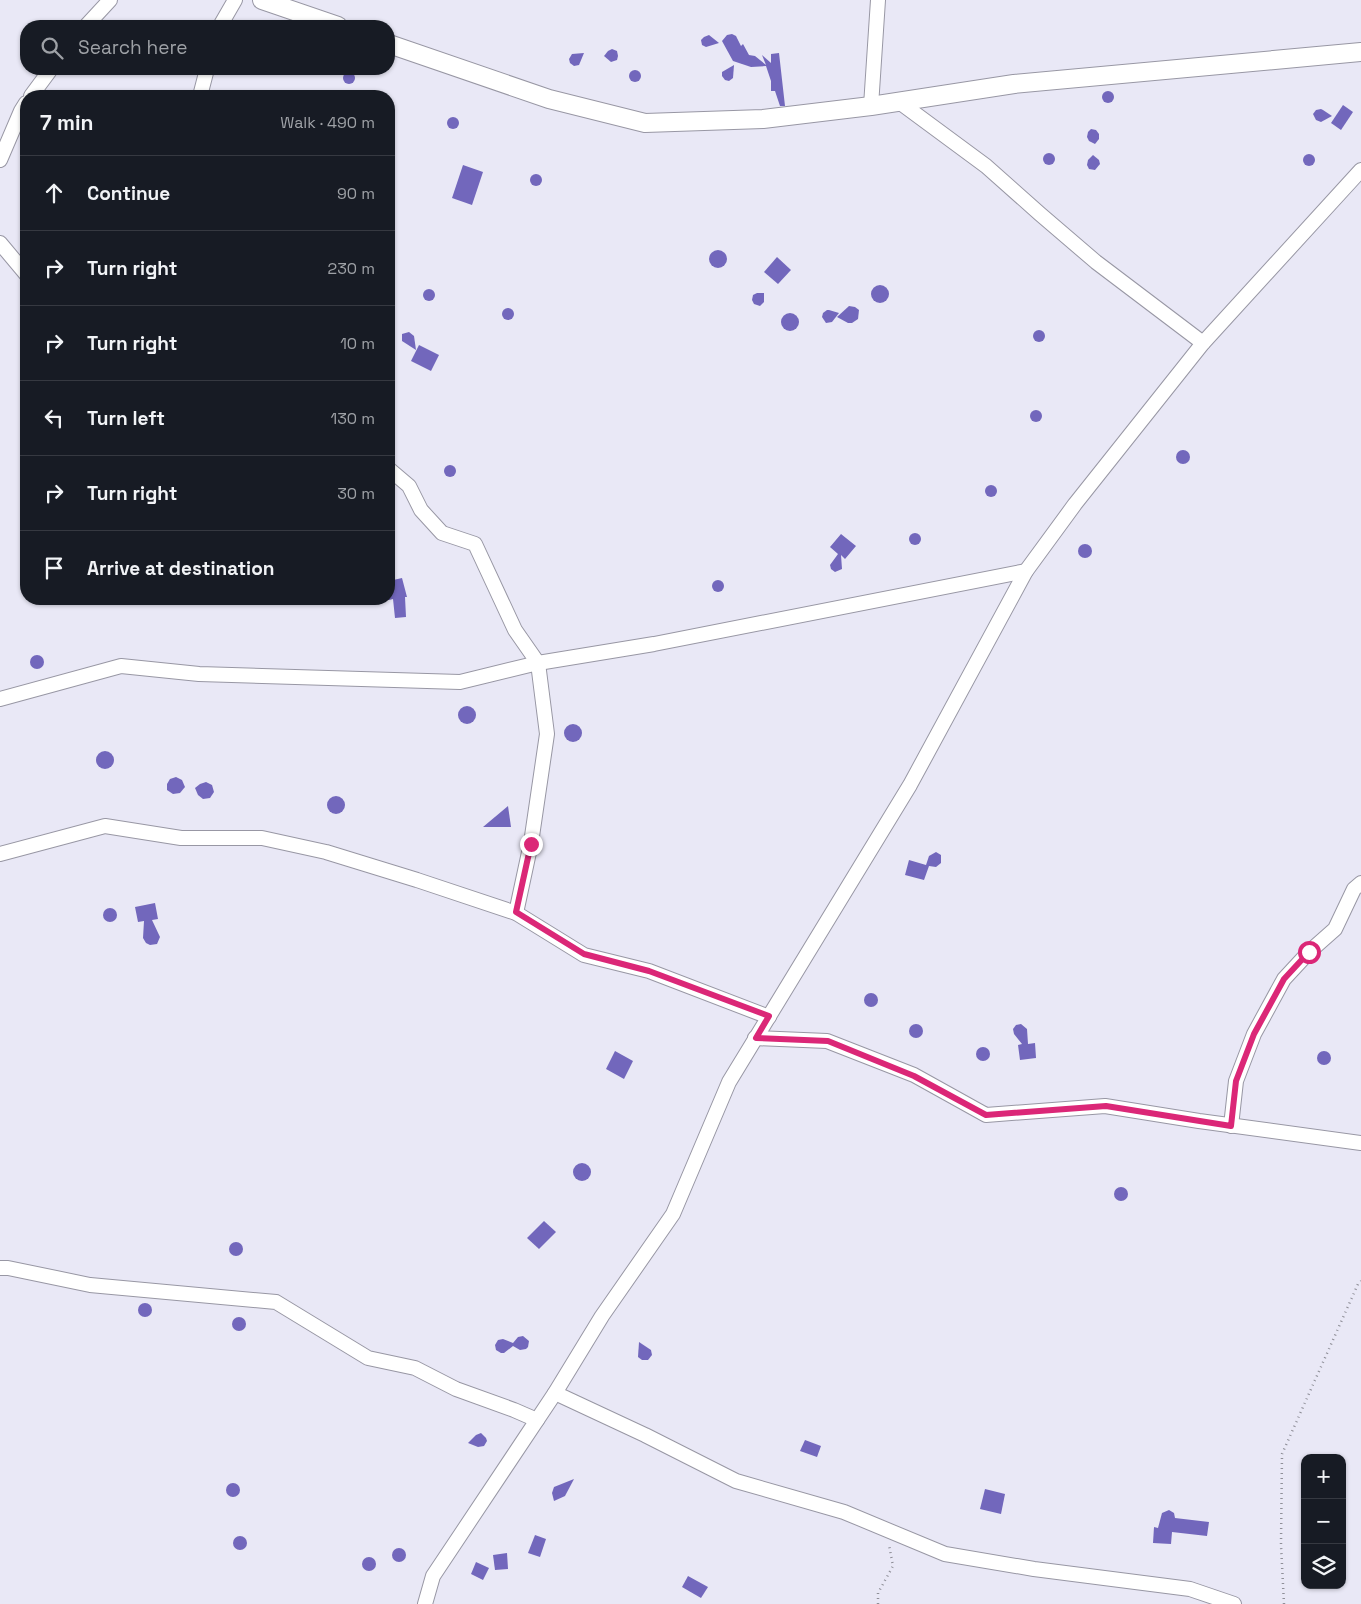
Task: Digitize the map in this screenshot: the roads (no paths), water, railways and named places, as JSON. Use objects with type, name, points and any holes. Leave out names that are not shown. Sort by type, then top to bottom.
[{"type":"street","points":[[92,20],[110,0]]},
{"type":"street","points":[[223,20],[235,0]]},
{"type":"street","points":[[262,0],[320,20]]},
{"type":"street","points":[[872,106],[878,0]]},
{"type":"street","points":[[395,46],[549,99],[645,123],[763,119],[872,106],[1014,84],[1273,62],[1361,52]]},
{"type":"street","points":[[35,90],[47,75]]},
{"type":"street","points":[[202,90],[205,75]]},
{"type":"street","points":[[898,102],[986,166],[1096,262],[1203,343]]},
{"type":"street","points":[[2,152],[20,113]]},
{"type":"street","points":[[425,1604],[433,1576],[555,1393],[602,1316],[673,1214],[729,1082],[910,785],[1026,571],[1075,504],[1203,343],[1361,170]]},
{"type":"street","points":[[0,243],[20,267]]},
{"type":"street","points":[[395,474],[409,486],[421,510],[442,533],[476,544],[515,630],[538,663],[547,734],[531,844],[516,912]]},
{"type":"street","points":[[0,699],[120,666],[199,674],[460,682],[538,663],[654,644],[1026,571]]},
{"type":"street","points":[[0,854],[105,826],[181,838],[262,838],[326,852],[516,912],[584,954],[649,971],[769,1016]]},
{"type":"street","points":[[1231,1126],[1236,1081],[1259,1026],[1284,979],[1309,952],[1335,929],[1354,889],[1361,883]]},
{"type":"street","points":[[756,1038],[828,1041],[914,1076],[986,1115],[1106,1106],[1231,1126],[1361,1143]]},
{"type":"street","points":[[0,1268],[90,1285],[276,1302],[368,1358],[415,1368],[456,1389],[537,1420]]},
{"type":"street","points":[[555,1393],[645,1435],[736,1481],[844,1512],[945,1554],[1034,1569],[1190,1589],[1234,1604]]}]
